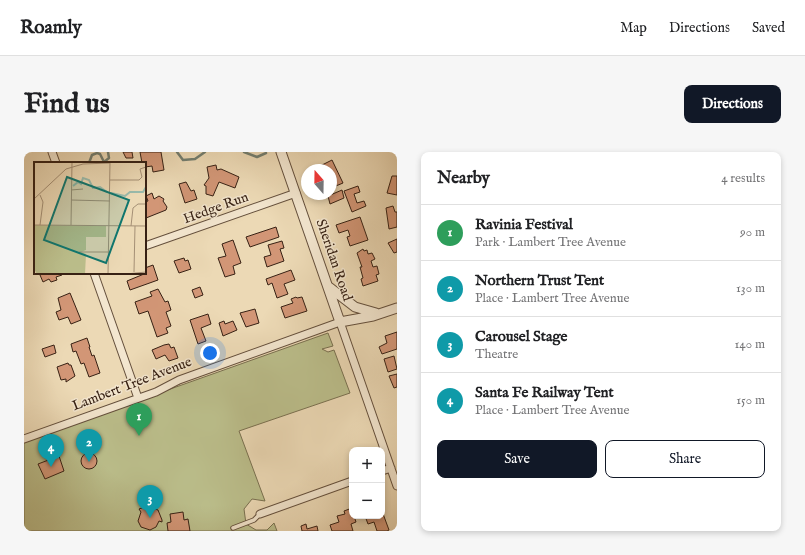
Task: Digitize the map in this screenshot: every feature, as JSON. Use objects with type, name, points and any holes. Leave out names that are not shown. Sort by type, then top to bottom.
[{"type":"street","points":[[52,152],[56,162]]},
{"type":"street","name":"Sheridan Road","points":[[282,152],[340,322],[380,314],[397,308]]},
{"type":"street","name":"Hedge Run","points":[[146,246],[296,192]]},
{"type":"street","points":[[94,274],[138,398]]},
{"type":"street","points":[[328,285],[355,307],[380,314]]},
{"type":"street","points":[[340,322],[397,486]]},
{"type":"street","name":"Lambert Tree Avenue","points":[[24,439],[156,392],[179,380],[340,322]]},
{"type":"street","points":[[385,470],[391,468]]},
{"type":"street","points":[[260,514],[349,482]]},
{"type":"lane","points":[[233,528],[254,520],[260,514]]},
{"type":"green space","points":[[328,333],[333,346],[322,349],[328,352],[334,350],[350,393],[239,431],[265,501],[252,499],[244,509],[246,524],[256,530],[267,530],[274,523],[277,531],[24,531],[24,441]]},
{"type":"building","points":[[123,152],[132,152],[133,158],[126,158]]},
{"type":"building","points":[[140,152],[161,152],[164,170],[153,172],[152,166],[146,167],[146,162],[142,162]]},
{"type":"building","points":[[332,160],[334,164],[324,164]]},
{"type":"building","points":[[216,165],[217,170],[221,169],[239,177],[235,188],[219,182],[213,196],[206,194],[206,186],[204,185],[209,178],[207,167]]},
{"type":"building","points":[[337,170],[343,183],[337,186]]},
{"type":"building","points":[[392,176],[397,176],[397,195],[387,193]]},
{"type":"building","points":[[186,182],[191,191],[194,190],[197,199],[185,203],[179,184]]},
{"type":"building","points":[[358,186],[360,192],[354,194],[357,203],[364,201],[366,206],[352,212],[344,191]]},
{"type":"building","points":[[342,190],[344,198],[330,204],[329,200],[337,200],[337,192]]},
{"type":"building","points":[[152,193],[154,199],[159,196],[164,199],[163,201],[167,207],[166,210],[146,218],[146,202],[148,201],[146,196]]},
{"type":"building","points":[[393,206],[395,212],[397,212],[397,227],[389,229],[386,208]]},
{"type":"building","points":[[360,217],[368,240],[350,246],[347,237],[350,236],[348,230],[339,233],[336,225]]},
{"type":"building","points":[[276,227],[279,237],[250,247],[246,237]]},
{"type":"building","points":[[397,239],[397,252],[394,253],[388,243]]},
{"type":"building","points":[[233,240],[241,263],[233,266],[235,274],[225,277],[218,258],[226,256],[222,244]]},
{"type":"building","points":[[282,241],[284,248],[280,249],[284,261],[267,267],[264,257],[271,255],[268,245]]},
{"type":"building","points":[[363,249],[364,251],[367,250],[368,254],[372,253],[375,259],[371,261],[373,267],[377,266],[379,274],[376,275],[378,281],[363,286],[361,279],[363,278],[360,267],[362,267],[357,253]]},
{"type":"building","points":[[184,258],[185,261],[188,260],[191,269],[179,273],[174,261]]},
{"type":"building","points":[[153,265],[158,280],[130,290],[127,281],[146,274],[146,268]]},
{"type":"building","points":[[291,270],[295,280],[284,284],[288,294],[277,298],[272,283],[268,285],[266,279]]},
{"type":"building","points":[[40,275],[62,275],[56,277],[57,280],[51,282],[49,279],[43,282]]},
{"type":"building","points":[[200,287],[203,295],[195,298],[192,290]]},
{"type":"building","points":[[158,289],[165,302],[168,301],[171,310],[166,312],[171,326],[166,328],[168,333],[157,337],[148,311],[139,314],[135,302],[152,296],[150,292]]},
{"type":"building","points":[[70,293],[81,320],[71,324],[68,317],[59,320],[56,312],[61,310],[58,298]]},
{"type":"building","points":[[302,297],[307,311],[285,318],[281,307],[293,303],[291,299]]},
{"type":"building","points":[[255,309],[259,323],[246,327],[240,313]]},
{"type":"building","points":[[208,314],[211,324],[201,328],[206,341],[198,344],[190,320]]},
{"type":"building","points":[[224,321],[225,324],[233,321],[237,330],[223,336],[219,323]]},
{"type":"building","points":[[397,332],[397,349],[382,354],[379,347],[387,343],[385,336]]},
{"type":"building","points":[[87,338],[92,356],[94,355],[100,373],[89,377],[84,363],[81,364],[76,351],[73,352],[71,344]]},
{"type":"building","points":[[169,344],[171,348],[174,347],[178,358],[169,361],[165,355],[156,359],[152,350]]},
{"type":"building","points":[[54,345],[56,353],[45,357],[42,349]]},
{"type":"building","points":[[394,356],[397,369],[388,372],[384,359]]},
{"type":"building","points":[[68,363],[71,365],[75,376],[66,382],[66,379],[61,380],[57,367]]},
{"type":"building","points":[[397,374],[397,387],[394,388],[389,376]]},
{"type":"building","points":[[89,453],[95,455],[97,461],[95,467],[89,469],[83,467],[81,461],[83,455]]},
{"type":"building","points":[[59,456],[64,471],[45,479],[38,464]]},
{"type":"building","points":[[147,506],[158,510],[162,520],[162,522],[159,521],[156,527],[150,530],[141,527],[138,521],[141,512],[139,509]]},
{"type":"building","points":[[349,509],[349,519],[355,519],[356,522],[351,524],[353,531],[332,531],[330,525],[339,522],[337,516],[345,514],[344,511]]},
{"type":"building","points":[[183,512],[184,520],[188,519],[190,531],[168,531],[167,523],[171,522],[170,514]]},
{"type":"building","points":[[366,519],[385,519],[389,530],[377,531],[374,522],[368,524]]},
{"type":"building","points":[[306,524],[307,529],[317,526],[318,531],[302,531],[301,526]]},
{"type":"waterway","points":[[104,162],[109,158],[108,152]]},
{"type":"waterway","points":[[177,152],[183,160],[195,159],[205,152]]},
{"type":"waterway","points":[[244,152],[257,157],[266,153]]},
{"type":"waterway","points":[[89,162],[92,155],[97,153],[100,154],[104,162]]},
{"type":"place","name":"Ravinia Festival","points":[[139,436]]},
{"type":"place","name":"Northern Trust Tent","points":[[89,462]]},
{"type":"place","name":"Santa Fe Railway Tent","points":[[51,467]]},
{"type":"place","name":"Carousel Stage","points":[[150,518]]}]
